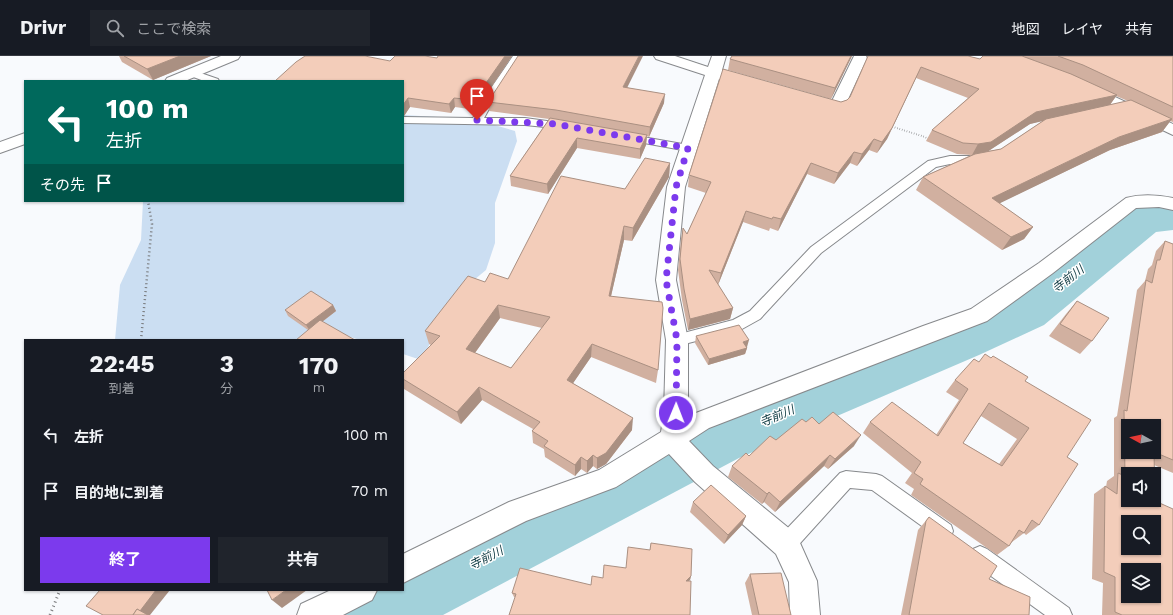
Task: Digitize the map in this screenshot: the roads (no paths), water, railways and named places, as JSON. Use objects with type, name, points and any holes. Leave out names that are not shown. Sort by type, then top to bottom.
[{"type":"street","points":[[174,80],[233,56]]},
{"type":"street","points":[[661,56],[716,64],[743,80]]},
{"type":"street","points":[[801,97],[837,107],[860,58]]},
{"type":"street","points":[[716,64],[676,187],[666,280],[677,340],[675,443],[704,474],[786,544],[802,581],[805,615]]},
{"type":"street","points":[[1070,81],[1173,130]]},
{"type":"street","points":[[0,148],[24,138]]},
{"type":"street","points":[[404,568],[518,511],[607,479],[675,443],[700,421],[931,332],[980,315],[1046,268],[1132,202],[1159,201],[1173,204]]},
{"type":"street","points":[[312,615],[360,591]]},
{"type":"lane","points":[[477,120],[494,91],[518,56]]},
{"type":"lane","points":[[192,73],[211,80]]},
{"type":"lane","points":[[1104,112],[1126,107]]},
{"type":"lane","points":[[404,120],[477,120],[555,124],[578,128]]},
{"type":"lane","points":[[618,135],[688,148]]},
{"type":"lane","points":[[677,340],[737,325],[755,315],[816,250],[932,164],[942,159],[972,162],[989,158]]},
{"type":"lane","points":[[786,544],[846,479],[876,482],[1062,615]]},
{"type":"waterway","name":"寺前川","points":[[373,615],[719,440],[961,341],[1027,312],[1145,218],[1173,216]]}]
